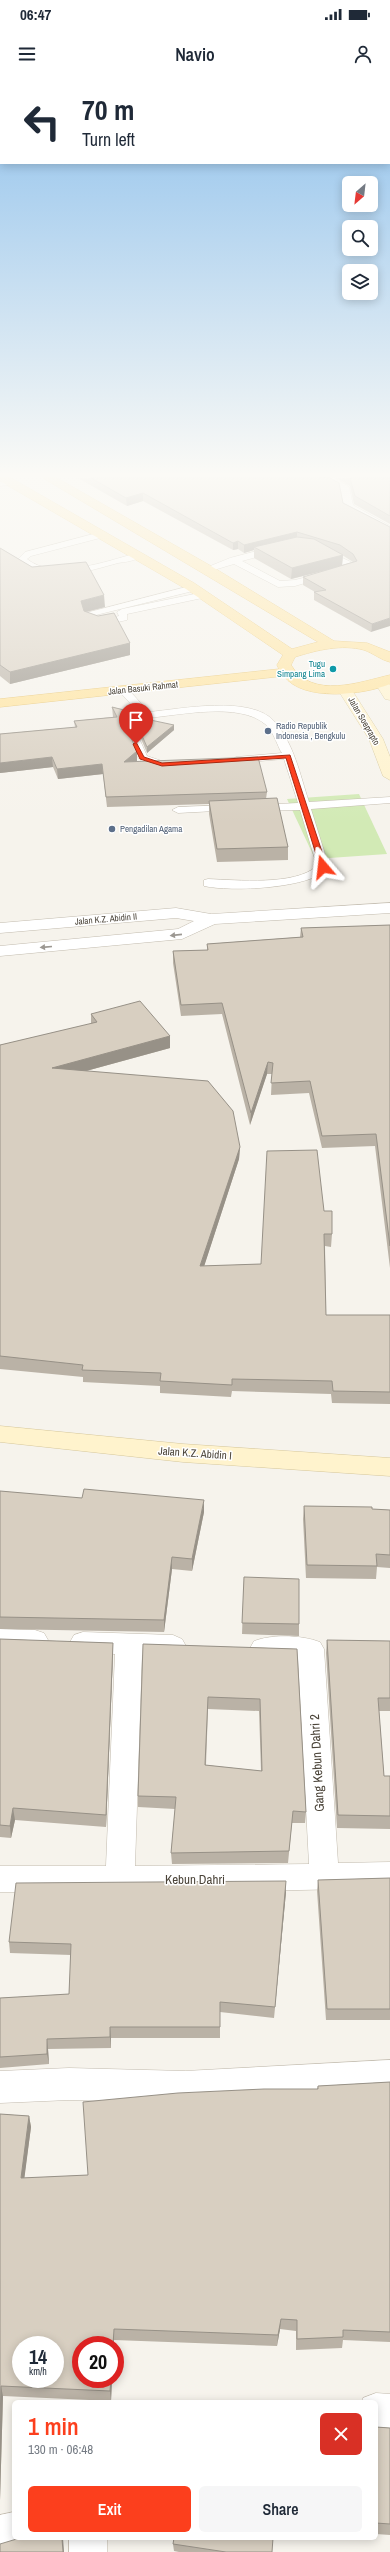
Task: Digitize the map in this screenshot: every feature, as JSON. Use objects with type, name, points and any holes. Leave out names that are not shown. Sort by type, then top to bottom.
[{"type":"main road","points":[[202,593],[290,654]]},
{"type":"main road","points":[[247,593],[330,644]]},
{"type":"main road","points":[[388,655],[361,646],[330,644],[308,648],[290,654],[284,665],[286,672],[294,680],[308,685],[345,690],[386,681],[390,696]]},
{"type":"main road","name":"Jalan Basuki Rahmat","points":[[0,703],[286,672]]},
{"type":"main road","name":"Jalan Soeprapto","points":[[345,690],[376,739],[390,776]]},
{"type":"main road","name":"Jalan K.Z. Abidin I","points":[[0,1434],[183,1453],[390,1466]]},
{"type":"street","points":[[0,951],[182,934],[211,919],[390,908]]},
{"type":"street","name":"Jalan K.Z. Abidin II","points":[[0,928],[176,913],[211,919]]},
{"type":"street","points":[[0,1639],[200,1646]]},
{"type":"street","points":[[120,1879],[129,1644]]},
{"type":"street","name":"Gang Kebun Dahri 2","points":[[240,1647],[311,1649],[324,1877]]},
{"type":"street","name":"Kebun Dahri","points":[[0,1879],[324,1877],[390,1875]]},
{"type":"street","points":[[0,2087],[69,2084],[185,2088],[390,2076]]},
{"type":"street","points":[[378,2412],[390,2412]]},
{"type":"street","points":[[0,2534],[12,2531]]},
{"type":"street","points":[[88,2540],[88,2552]]},
{"type":"lane","points":[[118,610],[189,593]]},
{"type":"lane","points":[[123,690],[146,715]]},
{"type":"lane","points":[[177,764],[153,763],[142,758],[130,729],[137,719],[146,715],[232,709],[247,711],[263,717],[270,723],[288,756],[323,867],[316,876],[288,882],[208,883]]},
{"type":"lane","points":[[225,761],[288,756]]},
{"type":"lane","points":[[178,810],[305,806],[390,800]]},
{"type":"green space","points":[[359,794],[387,854],[315,859],[287,799]]},
{"type":"building","points":[[0,593],[103,593],[104,595],[81,601],[84,611],[98,616],[114,613],[130,643],[10,672],[0,665]]},
{"type":"building","points":[[316,593],[390,593],[390,618],[372,624]]},
{"type":"building","points":[[112,707],[128,711],[123,720],[137,751],[124,762],[258,757],[267,792],[106,797],[102,764],[57,769],[52,757],[0,763],[0,734],[77,727],[74,721],[117,717]]},
{"type":"building","points":[[141,718],[174,725],[147,747],[137,724]]},
{"type":"building","points":[[277,798],[288,847],[217,849],[209,801]]},
{"type":"building","points":[[390,925],[390,1246],[376,1134],[322,1136],[310,1081],[271,1083],[273,1063],[268,1062],[251,1113],[222,1003],[181,1005],[173,951],[208,950],[207,944],[303,937],[301,928]]},
{"type":"building","points":[[140,1001],[170,1036],[52,1068],[208,1081],[233,1111],[240,1147],[200,1266],[261,1264],[267,1151],[317,1150],[324,1211],[332,1211],[332,1234],[324,1234],[326,1315],[390,1315],[390,1392],[333,1391],[332,1381],[232,1379],[232,1385],[160,1381],[161,1373],[82,1370],[83,1365],[0,1356],[0,1045],[97,1022],[91,1014]]},
{"type":"building","points":[[84,1489],[204,1500],[192,1559],[172,1557],[164,1620],[0,1617],[0,1491],[82,1498]]},
{"type":"building","points":[[304,1506],[372,1507],[372,1509],[390,1510],[390,1555],[376,1554],[377,1566],[307,1565]]},
{"type":"building","points":[[244,1577],[299,1579],[299,1624],[242,1623]]},
{"type":"building","points":[[0,1639],[113,1643],[106,1815],[13,1808],[10,1826],[0,1825]]},
{"type":"building","points":[[327,1640],[390,1641],[390,1698],[378,1698],[384,1776],[390,1776],[390,1816],[338,1815]]},
{"type":"building","points":[[143,1644],[297,1649],[306,1812],[293,1811],[289,1851],[171,1853],[176,1797],[138,1796]],"holes":[[[208,1697],[260,1699],[262,1771],[205,1765]]]},
{"type":"building","points":[[390,1878],[390,2009],[327,2009],[318,1880]]},
{"type":"building","points":[[286,1881],[275,2007],[220,2002],[220,2027],[110,2027],[110,2037],[47,2039],[47,2054],[0,2057],[0,1998],[69,1994],[71,1944],[9,1942],[16,1883]]},
{"type":"building","points":[[390,2082],[390,2332],[343,2330],[343,2337],[297,2339],[297,2320],[281,2319],[278,2335],[114,2329],[114,2336],[72,2336],[72,2388],[110,2388],[110,2391],[45,2388],[64,2388],[64,2336],[12,2336],[12,2387],[1,2386],[0,2422],[0,2114],[29,2116],[21,2178],[88,2175],[83,2102],[178,2093],[264,2089],[318,2089],[318,2086]]},
{"type":"building","points":[[378,2427],[390,2428],[390,2524],[378,2523]]},
{"type":"building","points":[[13,2540],[62,2540],[63,2552],[0,2552],[0,2544]]},
{"type":"building","points":[[174,2540],[273,2540],[272,2552],[226,2552],[173,2544]]},
{"type":"place","name":"Tugu Simpang Lima","points":[[333,669]]},
{"type":"place","name":"Radio Republik Indonesia , Bengkulu","points":[[268,731]]},
{"type":"place","name":"Pengadilan Agama","points":[[112,829]]},
{"type":"route","points":[[136,744],[142,758],[153,763],[169,765],[288,756],[323,867]]}]
